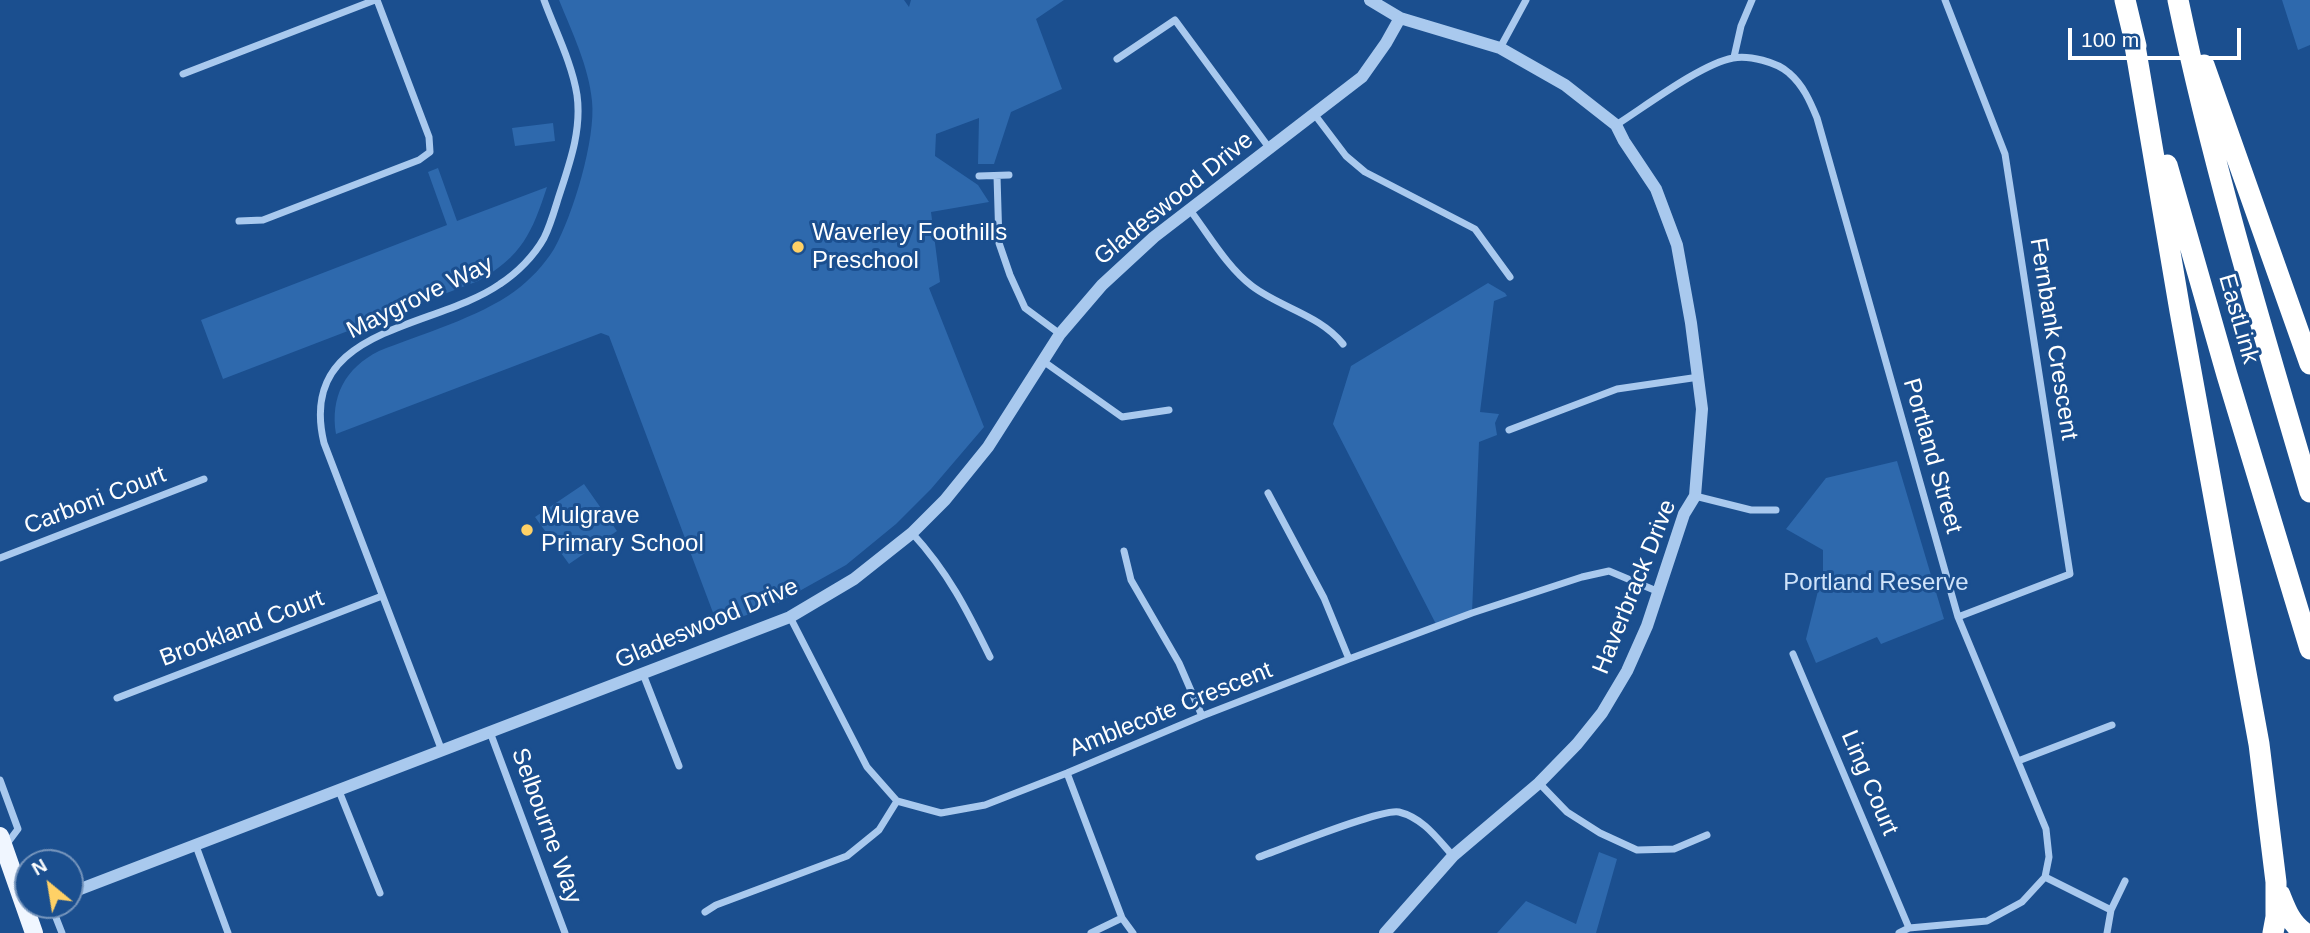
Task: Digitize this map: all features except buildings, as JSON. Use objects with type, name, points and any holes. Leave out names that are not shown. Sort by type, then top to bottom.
[{"type":"highway","name":"EastLink","points":[[2125,0],[2155,121],[2227,375],[2310,649]]},
{"type":"highway","name":"EastLink","points":[[2180,0],[2193,73],[2226,206],[2310,492]]},
{"type":"highway","points":[[2180,0],[2310,364]]},
{"type":"highway","points":[[2133,34],[2180,311],[2259,744],[2276,883],[2273,933]]},
{"type":"highway","points":[[2276,883],[2287,914],[2305,933]]},
{"type":"main road","points":[[2,841],[14,867]]},
{"type":"street","points":[[183,74],[376,0],[429,137],[430,152],[419,160],[263,220],[239,221]]},
{"type":"street","name":"Maygrove Way","points":[[442,751],[324,443],[320,414],[324,393],[337,365],[353,349],[372,338],[475,298],[499,285],[517,271],[544,239],[572,155],[578,109],[571,70],[544,0]]},
{"type":"street","name":"Haverbrack Drive","points":[[1370,0],[1400,18],[1500,48],[1565,85],[1616,125],[1656,189],[1677,245],[1702,409],[1695,496],[1684,514],[1647,626],[1627,671],[1602,713],[1577,744],[1539,783],[1453,856],[1385,933]]},
{"type":"street","points":[[1500,48],[1526,0]]},
{"type":"street","points":[[1616,125],[1708,66],[1734,57],[1741,26],[1752,0]]},
{"type":"street","name":"Fernbank Crescent","points":[[1945,0],[2005,154],[2070,574],[1958,617]]},
{"type":"street","name":"Gladeswood Drive","points":[[84,887],[790,617],[854,579],[912,533],[945,500],[988,447],[1060,334],[1102,285],[1154,237],[1362,77],[1400,18]]},
{"type":"street","points":[[1117,59],[1175,20],[1270,149]]},
{"type":"street","name":"Portland Street","points":[[1734,57],[1764,61],[1787,71],[1805,92],[1817,118],[1958,617],[2046,829],[2049,857],[2045,877]]},
{"type":"street","points":[[1315,115],[1346,156],[1365,172],[1475,229],[1510,276]]},
{"type":"street","points":[[979,176],[1009,175]]},
{"type":"street","points":[[997,176],[999,243],[1010,275],[1025,308],[1060,334]]},
{"type":"street","points":[[1190,211],[1234,268],[1252,286],[1332,330],[1343,344]]},
{"type":"street","points":[[1043,361],[1122,417],[1169,410]]},
{"type":"street","points":[[1509,430],[1617,389],[1699,377]]},
{"type":"street","name":"Carboni Court","points":[[0,558],[204,479]]},
{"type":"street","points":[[1268,493],[1325,598],[1349,659]]},
{"type":"street","points":[[1695,496],[1751,510],[1776,510]]},
{"type":"street","points":[[912,533],[935,558],[953,586],[990,656]]},
{"type":"street","points":[[1125,551],[1131,580],[1179,663],[1202,716]]},
{"type":"street","name":"Amblecote Crescent","points":[[897,801],[941,813],[985,805],[1349,659],[1472,613],[1582,577],[1609,571],[1659,592]]},
{"type":"street","name":"Brookland Court","points":[[117,698],[382,596]]},
{"type":"street","points":[[705,912],[716,905],[847,856],[879,830],[897,801],[867,767],[790,617]]},
{"type":"street","name":"Ling Court","points":[[1793,653],[1909,928]]},
{"type":"street","points":[[643,674],[680,766]]},
{"type":"street","points":[[2018,761],[2112,725]]},
{"type":"street","name":"Selbourne Way","points":[[490,732],[565,933]]},
{"type":"street","points":[[1067,774],[1122,918],[1133,933]]},
{"type":"street","points":[[0,780],[18,830],[2,841]]},
{"type":"street","points":[[1539,783],[1567,812],[1600,833],[1637,850],[1674,849],[1707,835]]},
{"type":"street","points":[[340,791],[380,893]]},
{"type":"street","points":[[1259,856],[1370,817],[1395,811],[1411,816],[1426,826],[1453,856]]},
{"type":"street","points":[[196,846],[228,933]]},
{"type":"street","points":[[1899,933],[1909,928],[1987,921],[2022,902],[2045,877],[2111,910]]},
{"type":"street","points":[[2107,933],[2111,910],[2125,881]]},
{"type":"street","points":[[1091,933],[1122,918]]},
{"type":"green space","points":[[559,0],[904,0],[909,7],[911,0],[1064,0],[1036,19],[1062,89],[1011,112],[994,164],[978,164],[979,118],[936,134],[935,156],[978,185],[989,202],[931,212],[940,282],[929,288],[984,427],[931,489],[896,524],[846,565],[778,603],[718,626],[609,336],[601,333],[336,434],[335,408],[338,396],[357,366],[379,351],[467,317],[500,301],[531,277],[554,249],[569,217],[582,176],[592,117],[587,75]]},
{"type":"green space","points":[[2282,0],[2310,0],[2310,45],[2298,50]]},
{"type":"green space","points":[[553,123],[555,141],[515,146],[512,128]]},
{"type":"green space","points":[[438,168],[457,221],[547,187],[530,230],[505,262],[478,281],[223,379],[201,320],[447,225],[428,172]]},
{"type":"green space","points":[[1488,283],[1507,296],[1494,301],[1480,412],[1499,414],[1495,423],[1497,435],[1479,442],[1472,613],[1437,626],[1333,424],[1351,366]]},
{"type":"green space","name":"Portland Reserve","points":[[1897,461],[1944,619],[1881,644],[1877,637],[1816,663],[1806,639],[1823,571],[1823,550],[1786,529],[1826,478]]},
{"type":"green space","points":[[584,484],[617,531],[569,564],[535,517]]},
{"type":"green space","points":[[1599,852],[1617,859],[1596,933],[1497,933],[1526,901],[1576,924]]},
{"type":"place","name":"Waverley Foothills Preschool","points":[[798,247]]},
{"type":"place","name":"Mulgrave Primary School","points":[[527,530]]}]
